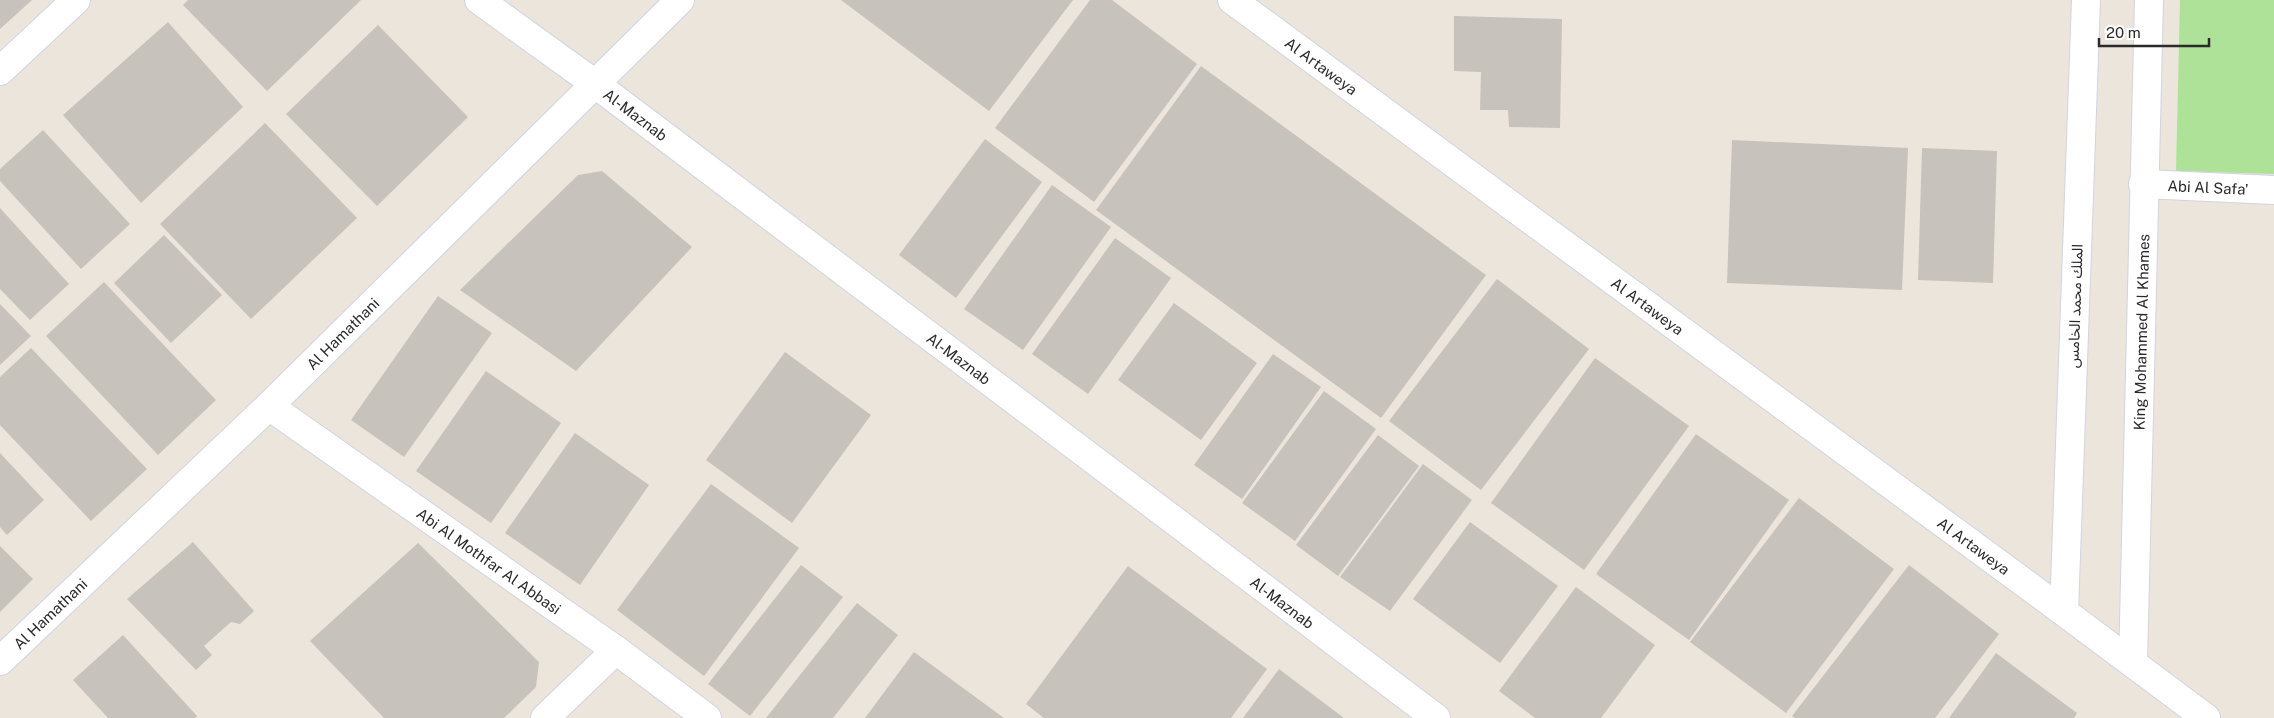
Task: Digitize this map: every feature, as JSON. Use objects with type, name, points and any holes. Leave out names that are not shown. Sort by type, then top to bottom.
[{"type":"street","points":[[0,70],[76,0]]},
{"type":"street","name":"Al-Maznab","points":[[479,0],[594,83],[1436,718]]},
{"type":"street","name":"Al Hamathani","points":[[0,661],[268,406],[680,0]]},
{"type":"street","name":"Al Artaweya","points":[[1232,0],[2206,718]]},
{"type":"street","name":"الملك محمد الخامس","points":[[2064,612],[2086,0]]},
{"type":"street","name":"King Mohammed Al Khames","points":[[2133,663],[2143,184],[2149,0]]},
{"type":"street","name":"Abi Al Safa'","points":[[2143,184],[2274,190]]},
{"type":"street","name":"Abi Al Mothfar Al Abbasi","points":[[268,406],[616,650],[707,718]]},
{"type":"street","points":[[545,718],[616,650]]},
{"type":"green space","points":[[2180,0],[2274,0],[2274,174],[2176,171]]},
{"type":"building","points":[[0,0],[32,0],[0,29]]},
{"type":"building","points":[[188,0],[361,0],[267,91],[183,5]]},
{"type":"building","points":[[841,0],[1073,0],[989,111]]},
{"type":"building","points":[[1090,0],[1112,0],[1197,64],[1094,202],[995,128]]},
{"type":"building","points":[[1454,16],[1562,19],[1560,128],[1509,127],[1508,110],[1480,110],[1481,72],[1454,71]]},
{"type":"building","points":[[168,22],[243,107],[141,203],[63,115]]},
{"type":"building","points":[[378,25],[468,117],[377,206],[286,114]]},
{"type":"building","points":[[1201,66],[1486,275],[1381,418],[1096,210]]},
{"type":"building","points":[[265,123],[357,218],[251,319],[160,224]]},
{"type":"building","points":[[43,130],[130,224],[81,269],[0,181],[0,169]]},
{"type":"building","points":[[985,139],[1042,182],[956,298],[899,255]]},
{"type":"building","points":[[1732,140],[1908,148],[1902,290],[1727,283]]},
{"type":"building","points":[[1922,148],[1997,151],[1993,283],[1918,280]]},
{"type":"building","points":[[602,171],[692,247],[576,371],[460,290],[578,175]]},
{"type":"building","points":[[1052,185],[1111,227],[1023,350],[964,309]]},
{"type":"building","points":[[0,208],[69,284],[30,320],[0,289]]},
{"type":"building","points":[[164,235],[222,295],[171,343],[114,283]]},
{"type":"building","points":[[1115,238],[1171,278],[1088,394],[1032,354]]},
{"type":"building","points":[[1497,279],[1589,349],[1481,490],[1389,421]]},
{"type":"building","points":[[104,282],[216,400],[158,455],[46,336]]},
{"type":"building","points":[[438,296],[492,333],[404,457],[351,420]]},
{"type":"building","points":[[1174,303],[1257,363],[1201,440],[1118,380]]},
{"type":"building","points":[[0,304],[31,336],[0,365]]},
{"type":"building","points":[[31,348],[147,469],[91,521],[0,425],[0,377]]},
{"type":"building","points":[[785,352],[871,415],[792,523],[706,460]]},
{"type":"building","points":[[1273,354],[1321,387],[1242,499],[1194,465]]},
{"type":"building","points":[[1595,358],[1689,426],[1584,570],[1491,503]]},
{"type":"building","points":[[486,371],[561,423],[491,523],[416,471]]},
{"type":"building","points":[[1324,391],[1376,429],[1295,541],[1242,503]]},
{"type":"building","points":[[575,433],[649,485],[580,585],[505,533]]},
{"type":"building","points":[[1696,434],[1789,500],[1689,640],[1596,574]]},
{"type":"building","points":[[1378,435],[1419,466],[1338,576],[1296,545]]},
{"type":"building","points":[[0,453],[44,500],[7,535],[0,527]]},
{"type":"building","points":[[1423,464],[1472,500],[1390,611],[1340,577]]},
{"type":"building","points":[[711,484],[799,548],[704,676],[617,610]]},
{"type":"building","points":[[1799,498],[1894,569],[1786,713],[1690,642]]},
{"type":"building","points":[[1470,522],[1558,586],[1500,663],[1413,599]]},
{"type":"building","points":[[193,542],[254,611],[240,624],[231,622],[204,646],[212,655],[196,670],[127,599]]},
{"type":"building","points":[[418,543],[539,662],[536,687],[504,718],[384,718],[310,641]]},
{"type":"building","points":[[0,546],[33,579],[0,612]]},
{"type":"building","points":[[801,565],[843,597],[750,716],[708,684]]},
{"type":"building","points":[[1909,565],[1999,634],[1935,718],[1795,718],[1792,716]]},
{"type":"building","points":[[1128,566],[1267,669],[1231,718],[1044,718],[1026,704]]},
{"type":"building","points":[[1576,587],[1655,645],[1601,718],[1535,718],[1499,691]]},
{"type":"building","points":[[857,603],[898,635],[833,718],[766,718]]},
{"type":"building","points":[[123,635],[197,716],[195,718],[108,718],[73,680]]},
{"type":"building","points":[[914,652],[1004,718],[865,718]]},
{"type":"building","points":[[1996,653],[2077,713],[2074,718],[1949,718]]},
{"type":"building","points":[[1279,669],[1344,718],[1243,718]]}]
